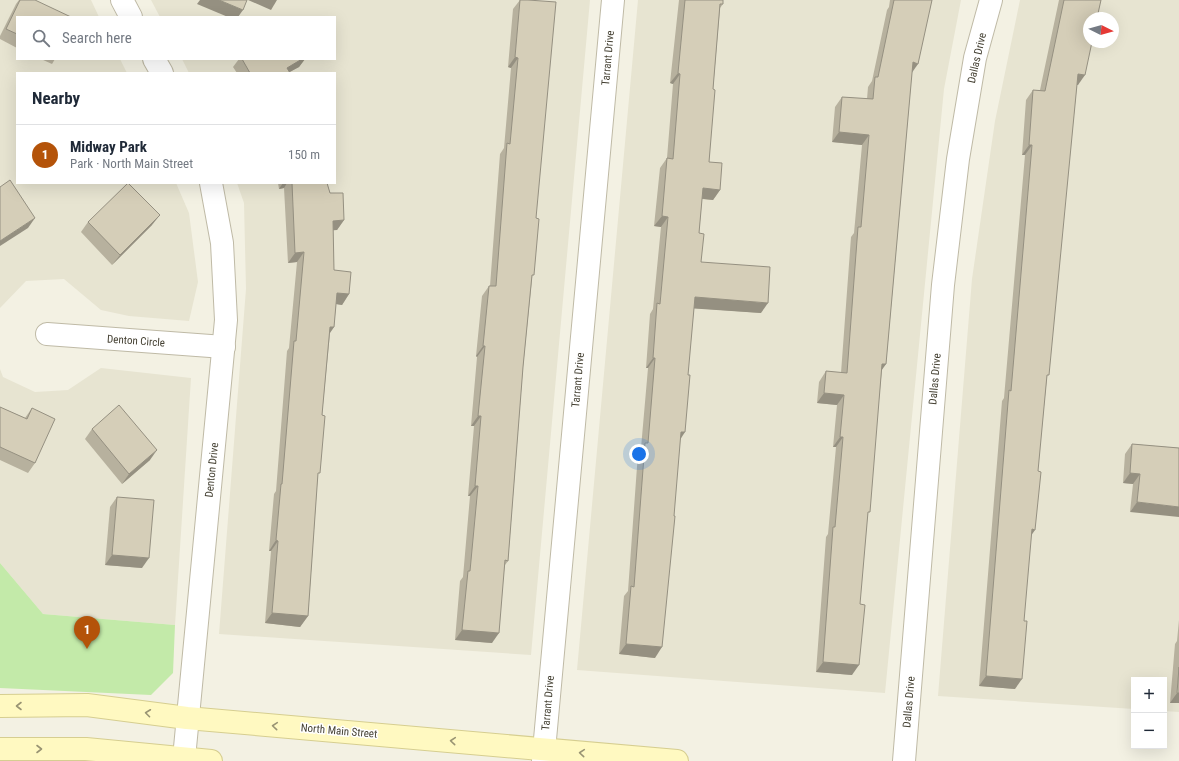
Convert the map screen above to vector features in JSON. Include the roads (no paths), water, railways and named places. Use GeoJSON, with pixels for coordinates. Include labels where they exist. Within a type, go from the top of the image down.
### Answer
{"type":"FeatureCollection","features":[{"type":"Feature","properties":{"kind":"main road","name":"North Main Street"},"geometry":{"type":"LineString","coordinates":[[0,706],[87,705],[187,718],[544,755],[677,761]]}},
{"type":"Feature","properties":{"kind":"main road"},"geometry":{"type":"LineString","coordinates":[[0,749],[86,749],[184,760],[211,761]]}},
{"type":"Feature","properties":{"kind":"street"},"geometry":{"type":"LineString","coordinates":[[122,0],[130,16]]}},
{"type":"Feature","properties":{"kind":"street","name":"Tarrant Drive"},"geometry":{"type":"LineString","coordinates":[[544,755],[614,0]]}},
{"type":"Feature","properties":{"kind":"street","name":"Dallas Drive"},"geometry":{"type":"LineString","coordinates":[[904,761],[942,293],[958,159],[975,58],[991,0]]}},
{"type":"Feature","properties":{"kind":"street"},"geometry":{"type":"LineString","coordinates":[[155,60],[161,72]]}},
{"type":"Feature","properties":{"kind":"street","name":"Denton Drive"},"geometry":{"type":"LineString","coordinates":[[184,760],[226,320],[226,283],[222,243],[211,184]]}},
{"type":"Feature","properties":{"kind":"street","name":"Denton Circle"},"geometry":{"type":"LineString","coordinates":[[47,334],[224,347]]}},
{"type":"Feature","properties":{"kind":"place","name":"Midway Park"},"geometry":{"type":"Point","coordinates":[87,649]}}]}
